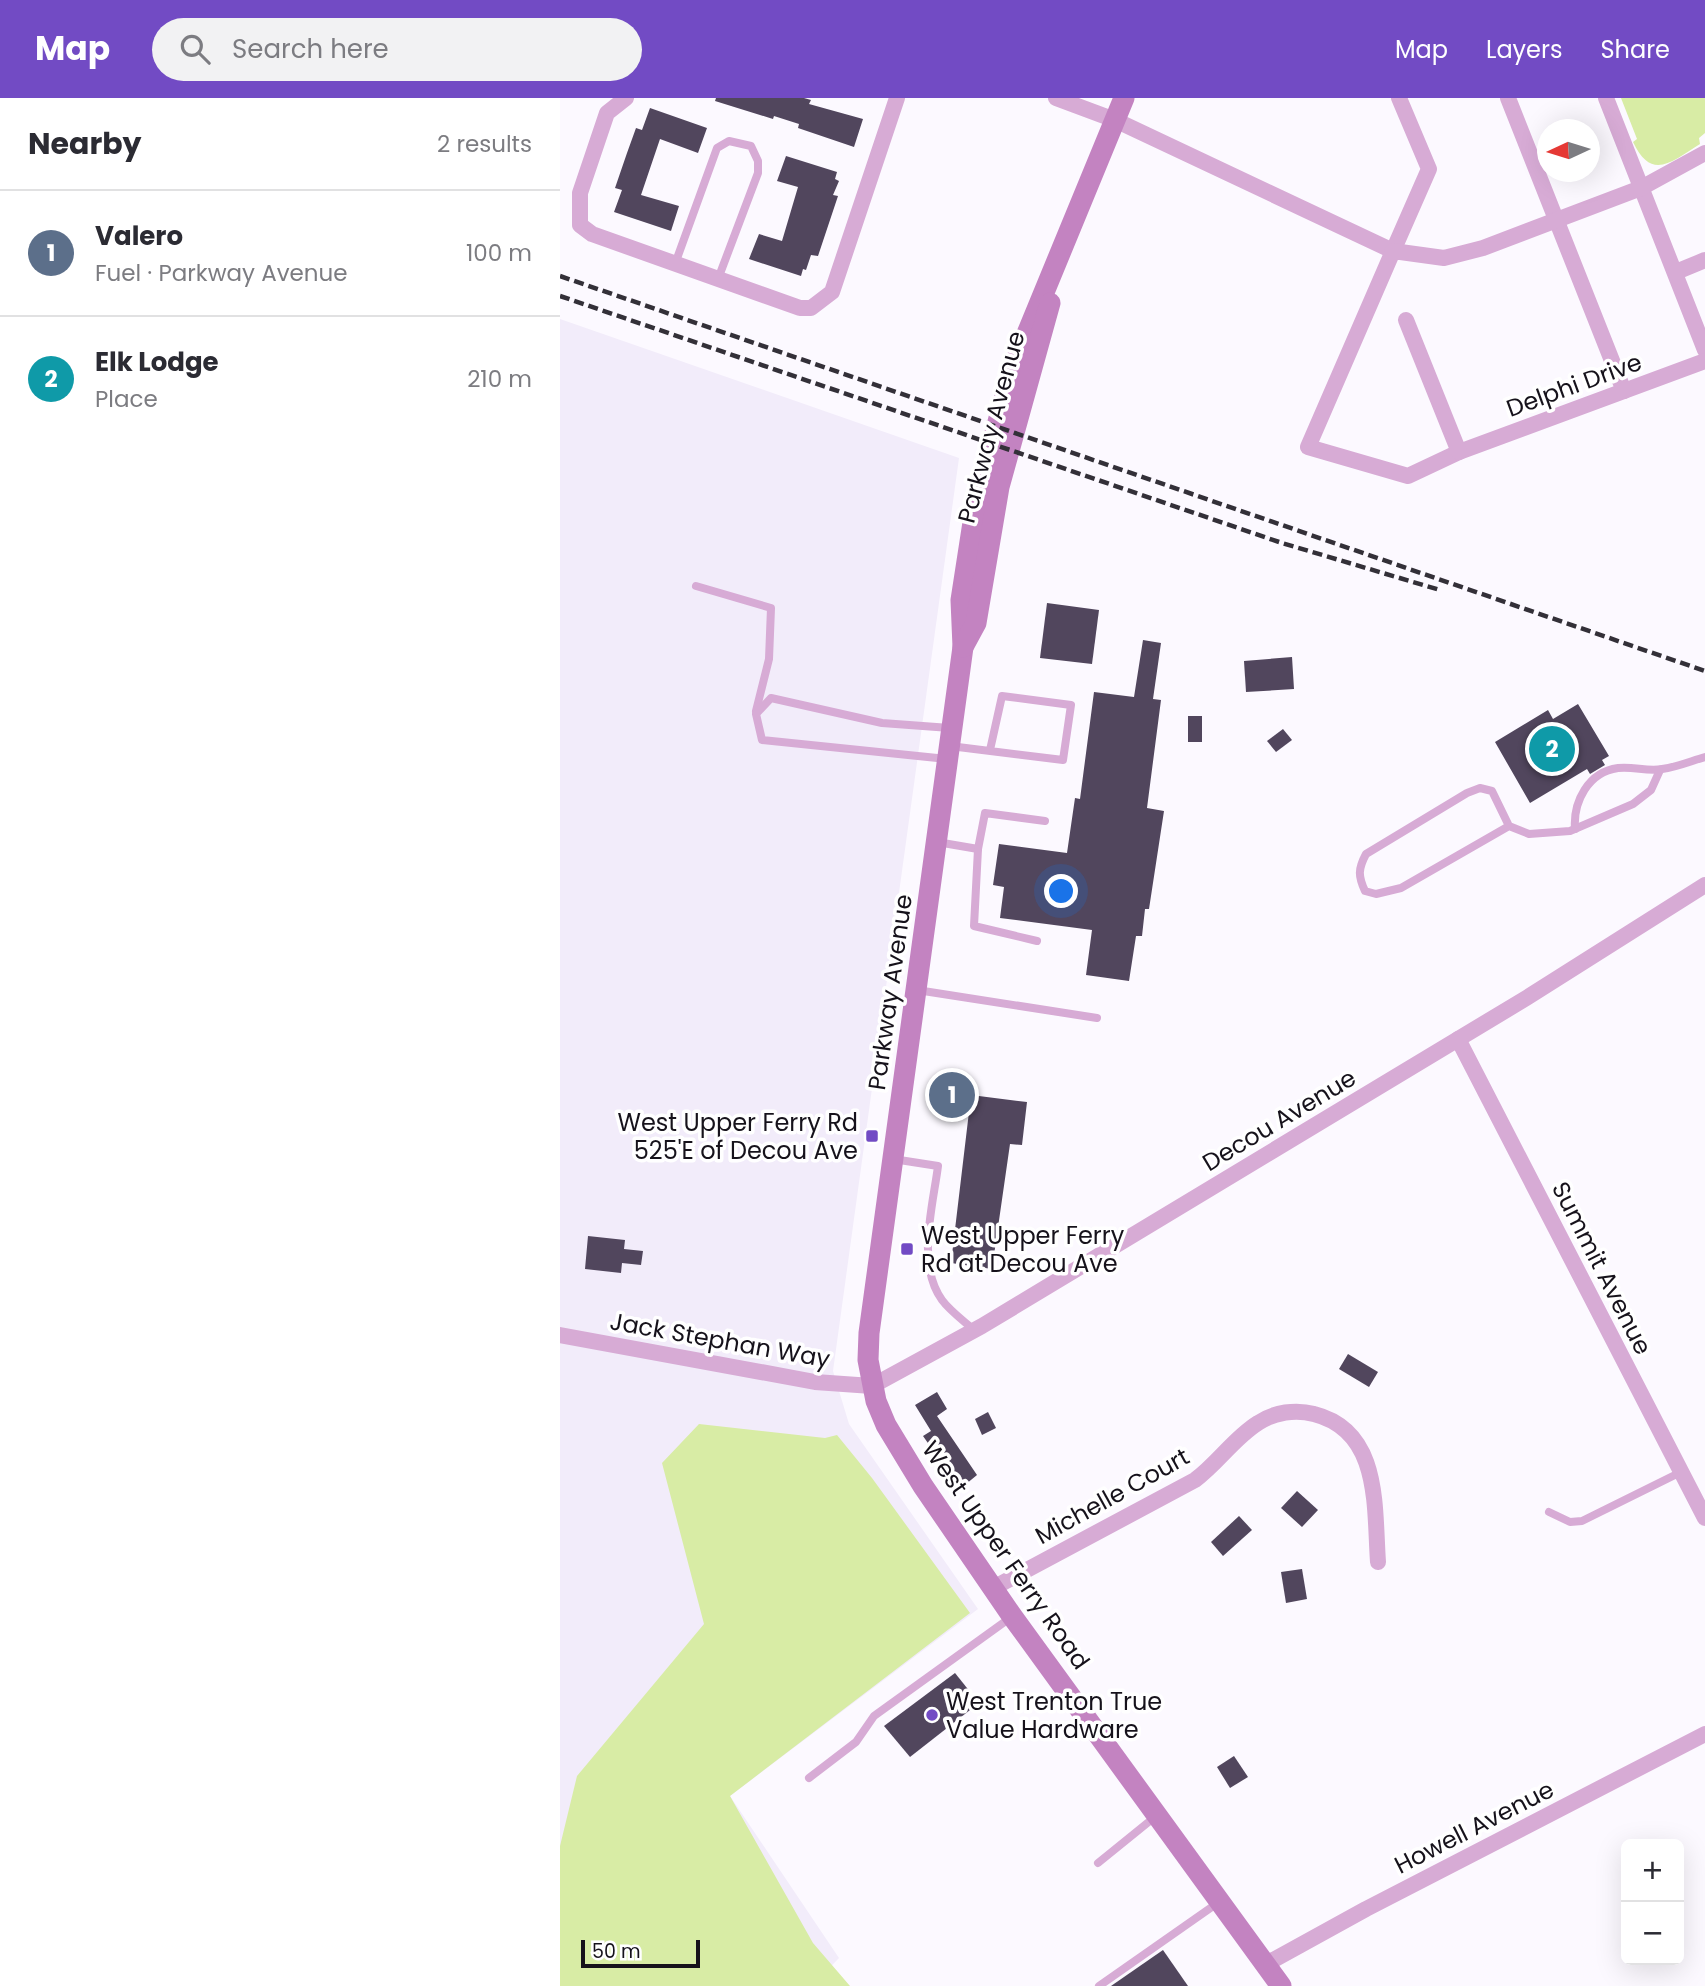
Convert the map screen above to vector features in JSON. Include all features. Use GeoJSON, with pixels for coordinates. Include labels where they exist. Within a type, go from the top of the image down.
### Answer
{"type":"FeatureCollection","features":[{"type":"Feature","properties":{"kind":"main road","name":"Parkway Avenue"},"geometry":{"type":"LineString","coordinates":[[872,1386],[869,1333],[951,745],[963,647],[961,600],[988,454],[1021,344],[1060,260],[1124,98]]}},
{"type":"Feature","properties":{"kind":"main road","name":"West Upper Ferry Road"},"geometry":{"type":"LineString","coordinates":[[872,1386],[886,1425],[1012,1616],[1281,1986]]}},
{"type":"Feature","properties":{"kind":"street"},"geometry":{"type":"LineString","coordinates":[[626,98],[607,113],[580,193],[580,225],[592,234],[800,308],[811,307],[832,292],[897,98]]}},
{"type":"Feature","properties":{"kind":"street"},"geometry":{"type":"LineString","coordinates":[[1056,98],[1115,120],[1393,251],[1444,258],[1483,248],[1641,188],[1705,153]]}},
{"type":"Feature","properties":{"kind":"street"},"geometry":{"type":"LineString","coordinates":[[1393,251],[1429,169],[1399,98]]}},
{"type":"Feature","properties":{"kind":"street"},"geometry":{"type":"LineString","coordinates":[[1508,98],[1624,391]]}},
{"type":"Feature","properties":{"kind":"street"},"geometry":{"type":"LineString","coordinates":[[1606,98],[1705,350]]}},
{"type":"Feature","properties":{"kind":"street","name":"Delphi Drive"},"geometry":{"type":"LineString","coordinates":[[1393,251],[1308,447],[1408,476],[1459,452],[1705,361]]}},
{"type":"Feature","properties":{"kind":"street"},"geometry":{"type":"LineString","coordinates":[[1676,272],[1705,260]]}},
{"type":"Feature","properties":{"kind":"street"},"geometry":{"type":"LineString","coordinates":[[1406,320],[1459,452]]}},
{"type":"Feature","properties":{"kind":"street","name":"Decou Avenue"},"geometry":{"type":"LineString","coordinates":[[872,1386],[974,1331],[1458,1039],[1705,885]]}},
{"type":"Feature","properties":{"kind":"street","name":"Summit Avenue"},"geometry":{"type":"LineString","coordinates":[[1458,1039],[1705,1518]]}},
{"type":"Feature","properties":{"kind":"street","name":"Jack Stephan Way"},"geometry":{"type":"LineString","coordinates":[[560,1335],[815,1382],[872,1386]]}},
{"type":"Feature","properties":{"kind":"street","name":"Michelle Court"},"geometry":{"type":"LineString","coordinates":[[993,1588],[1195,1480],[1215,1466],[1259,1422],[1292,1412],[1325,1416],[1347,1431],[1363,1451],[1372,1482],[1378,1562]]}},
{"type":"Feature","properties":{"kind":"street","name":"Howell Avenue"},"geometry":{"type":"LineString","coordinates":[[1266,1964],[1366,1909],[1705,1734]]}},
{"type":"Feature","properties":{"kind":"lane"},"geometry":{"type":"LineString","coordinates":[[675,264],[717,148],[729,141],[751,146],[758,161],[758,173],[718,279]]}},
{"type":"Feature","properties":{"kind":"lane"},"geometry":{"type":"LineString","coordinates":[[696,586],[771,608],[769,659],[756,714],[762,740],[951,745],[1063,760],[1071,705],[1002,696],[990,750]]}},
{"type":"Feature","properties":{"kind":"lane"},"geometry":{"type":"LineString","coordinates":[[756,714],[771,698],[882,723],[951,745]]}},
{"type":"Feature","properties":{"kind":"lane"},"geometry":{"type":"LineString","coordinates":[[1575,829],[1574,811],[1579,795],[1591,782],[1614,769],[1660,770],[1705,757]]}},
{"type":"Feature","properties":{"kind":"lane"},"geometry":{"type":"LineString","coordinates":[[1509,826],[1401,888],[1376,894],[1365,891],[1360,879],[1359,867],[1366,854],[1467,793],[1480,788],[1492,791],[1509,826],[1529,834],[1575,829],[1633,804],[1651,790],[1660,770]]}},
{"type":"Feature","properties":{"kind":"lane"},"geometry":{"type":"LineString","coordinates":[[1037,941],[974,926],[978,849],[985,813],[1045,821]]}},
{"type":"Feature","properties":{"kind":"lane"},"geometry":{"type":"LineString","coordinates":[[937,842],[978,849]]}},
{"type":"Feature","properties":{"kind":"lane"},"geometry":{"type":"LineString","coordinates":[[917,990],[1097,1018]]}},
{"type":"Feature","properties":{"kind":"lane"},"geometry":{"type":"LineString","coordinates":[[893,1158],[939,1166],[928,1252],[931,1270],[941,1299],[974,1331]]}},
{"type":"Feature","properties":{"kind":"lane"},"geometry":{"type":"LineString","coordinates":[[1549,1512],[1570,1522],[1582,1521],[1681,1472]]}},
{"type":"Feature","properties":{"kind":"lane"},"geometry":{"type":"LineString","coordinates":[[809,1778],[856,1742],[874,1716],[1012,1616]]}},
{"type":"Feature","properties":{"kind":"lane"},"geometry":{"type":"LineString","coordinates":[[1098,1863],[1158,1814]]}},
{"type":"Feature","properties":{"kind":"lane"},"geometry":{"type":"LineString","coordinates":[[1099,1986],[1219,1902]]}},
{"type":"Feature","properties":{"kind":"shaded area"},"geometry":{"type":"Polygon","coordinates":[[[560,319],[959,458],[833,1371],[849,1424],[978,1609],[730,1796],[839,1958],[812,1986],[560,1986],[560,319]]]}},
{"type":"Feature","properties":{"kind":"green space"},"geometry":{"type":"Polygon","coordinates":[[[1621,98],[1705,98],[1705,133],[1699,138],[1700,144],[1672,161],[1655,165],[1648,162],[1633,142],[1637,139],[1621,98]]]}},
{"type":"Feature","properties":{"kind":"green space"},"geometry":{"type":"Polygon","coordinates":[[[699,1424],[825,1438],[837,1435],[872,1478],[970,1613],[730,1796],[813,1943],[850,1986],[560,1986],[560,1846],[577,1776],[704,1624],[662,1463],[699,1424]]]}},
{"type":"Feature","properties":{"kind":"building"},"geometry":{"type":"Polygon","coordinates":[[[716,98],[804,98],[811,100],[809,104],[863,119],[854,147],[798,128],[799,124],[715,101],[716,98]]]}},
{"type":"Feature","properties":{"kind":"building"},"geometry":{"type":"Polygon","coordinates":[[[650,108],[707,128],[698,153],[660,139],[641,195],[679,206],[671,231],[614,212],[622,190],[615,188],[627,153],[636,128],[642,130],[650,108]]]}},
{"type":"Feature","properties":{"kind":"building"},"geometry":{"type":"Polygon","coordinates":[[[786,156],[837,172],[835,179],[839,181],[833,195],[838,196],[818,256],[811,255],[801,276],[749,259],[759,234],[782,241],[798,187],[777,181],[786,156]]]}},
{"type":"Feature","properties":{"kind":"building"},"geometry":{"type":"Polygon","coordinates":[[[1047,603],[1099,610],[1092,664],[1040,658],[1047,603]]]}},
{"type":"Feature","properties":{"kind":"building"},"geometry":{"type":"Polygon","coordinates":[[[1143,640],[1161,643],[1153,699],[1161,700],[1147,808],[1164,811],[1149,909],[1145,909],[1142,936],[1136,936],[1129,981],[1086,975],[1092,930],[1000,918],[1004,887],[993,885],[999,844],[1067,853],[1075,798],[1080,799],[1094,692],[1134,697],[1143,640]]]}},
{"type":"Feature","properties":{"kind":"building"},"geometry":{"type":"Polygon","coordinates":[[[1292,657],[1294,689],[1246,692],[1244,661],[1292,657]]]}},
{"type":"Feature","properties":{"kind":"building"},"geometry":{"type":"Polygon","coordinates":[[[1578,704],[1609,756],[1602,760],[1605,765],[1590,774],[1587,769],[1530,803],[1495,742],[1548,710],[1553,719],[1578,704]]]}},
{"type":"Feature","properties":{"kind":"building"},"geometry":{"type":"Polygon","coordinates":[[[1188,716],[1202,716],[1202,742],[1188,742],[1188,716]]]}},
{"type":"Feature","properties":{"kind":"building"},"geometry":{"type":"Polygon","coordinates":[[[1283,729],[1292,740],[1276,752],[1267,741],[1283,729]]]}},
{"type":"Feature","properties":{"kind":"building"},"geometry":{"type":"Polygon","coordinates":[[[971,1095],[1027,1102],[1022,1145],[1010,1144],[992,1269],[951,1263],[971,1095]]]}},
{"type":"Feature","properties":{"kind":"building"},"geometry":{"type":"Polygon","coordinates":[[[588,1236],[625,1240],[624,1249],[643,1251],[641,1265],[622,1263],[621,1273],[585,1269],[588,1236]]]}},
{"type":"Feature","properties":{"kind":"building"},"geometry":{"type":"Polygon","coordinates":[[[1348,1354],[1378,1372],[1369,1387],[1339,1369],[1348,1354]]]}},
{"type":"Feature","properties":{"kind":"building"},"geometry":{"type":"Polygon","coordinates":[[[937,1392],[947,1409],[937,1416],[977,1475],[960,1489],[923,1436],[931,1431],[915,1405],[937,1392]]]}},
{"type":"Feature","properties":{"kind":"building"},"geometry":{"type":"Polygon","coordinates":[[[988,1412],[996,1428],[982,1435],[975,1419],[988,1412]]]}},
{"type":"Feature","properties":{"kind":"building"},"geometry":{"type":"Polygon","coordinates":[[[1297,1491],[1318,1510],[1302,1527],[1281,1508],[1297,1491]]]}},
{"type":"Feature","properties":{"kind":"building"},"geometry":{"type":"Polygon","coordinates":[[[1239,1516],[1252,1530],[1223,1556],[1211,1542],[1239,1516]]]}},
{"type":"Feature","properties":{"kind":"building"},"geometry":{"type":"Polygon","coordinates":[[[1302,1569],[1307,1599],[1286,1603],[1281,1572],[1302,1569]]]}},
{"type":"Feature","properties":{"kind":"building","name":"West Trenton True Value Hardware"},"geometry":{"type":"Polygon","coordinates":[[[955,1673],[979,1703],[910,1757],[884,1726],[955,1673]]]}},
{"type":"Feature","properties":{"kind":"building"},"geometry":{"type":"Polygon","coordinates":[[[1234,1756],[1248,1777],[1230,1788],[1217,1767],[1234,1756]]]}},
{"type":"Feature","properties":{"kind":"building"},"geometry":{"type":"Polygon","coordinates":[[[1163,1950],[1188,1986],[1111,1986],[1163,1950]]]}},
{"type":"Feature","properties":{"kind":"railway"},"geometry":{"type":"LineString","coordinates":[[560,276],[1705,671]]}},
{"type":"Feature","properties":{"kind":"railway"},"geometry":{"type":"LineString","coordinates":[[560,296],[1282,543],[1440,590]]}},
{"type":"Feature","properties":{"kind":"place","name":"Elk Lodge"},"geometry":{"type":"Point","coordinates":[1552,749]}},
{"type":"Feature","properties":{"kind":"place","name":"Valero"},"geometry":{"type":"Point","coordinates":[952,1095]}},
{"type":"Feature","properties":{"kind":"place","name":"West Upper Ferry Rd 525'E of Decou Ave"},"geometry":{"type":"Point","coordinates":[872,1136]}},
{"type":"Feature","properties":{"kind":"place","name":"West Upper Ferry Rd at Decou Ave"},"geometry":{"type":"Point","coordinates":[907,1249]}},
{"type":"Feature","properties":{"kind":"place","name":"West Trenton True Value Hardware"},"geometry":{"type":"Point","coordinates":[932,1715]}}]}
